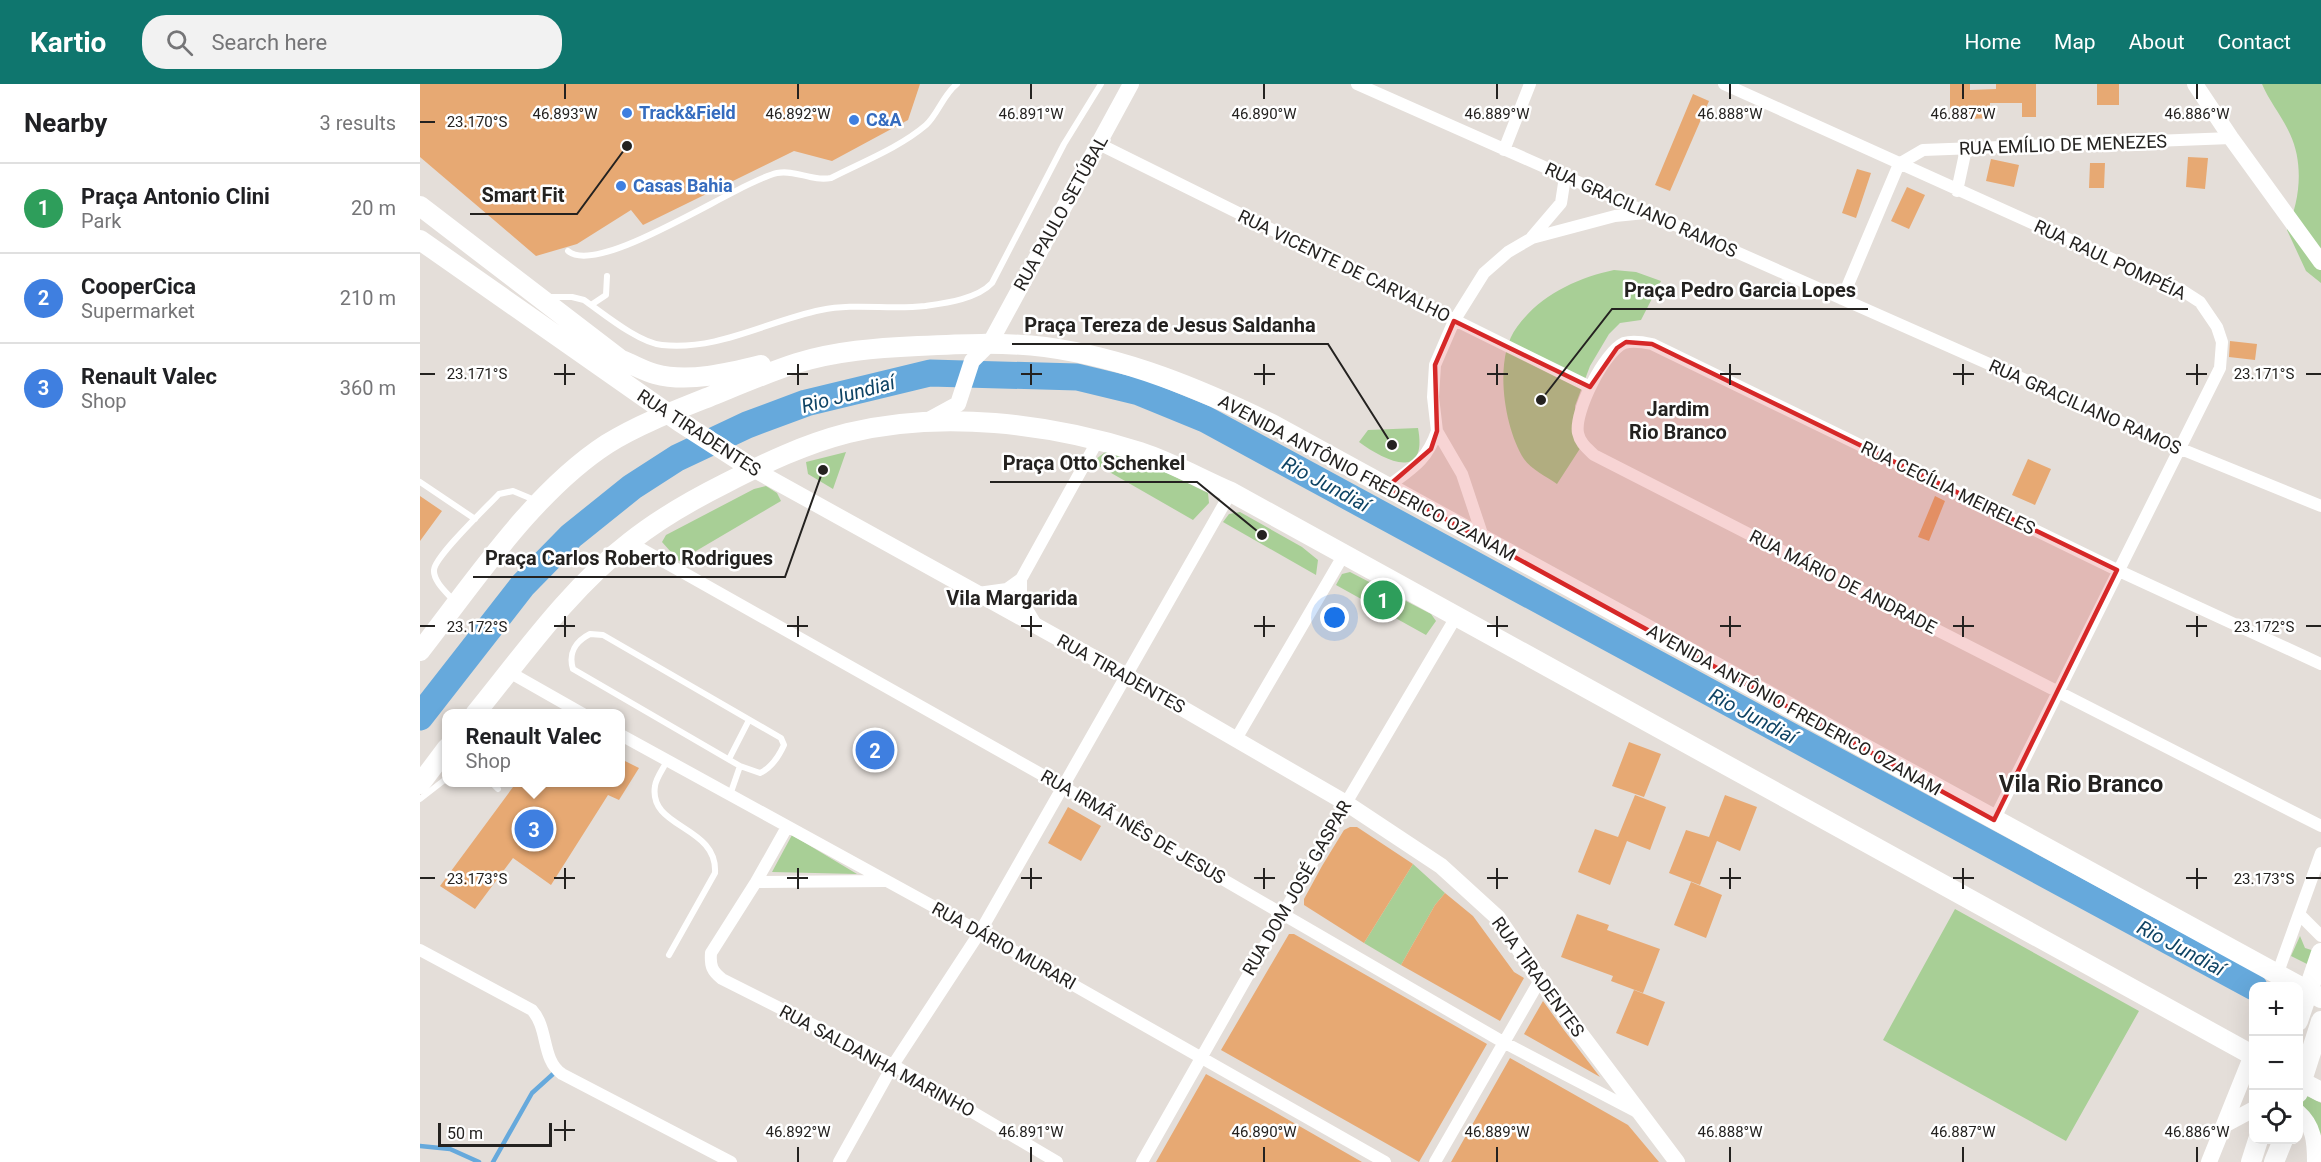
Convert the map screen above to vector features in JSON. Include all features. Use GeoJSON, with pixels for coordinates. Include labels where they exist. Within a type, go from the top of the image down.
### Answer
{"type":"FeatureCollection","features":[{"type":"Feature","properties":{"kind":"main road","name":"RUA TIRADENTES"},"geometry":{"type":"LineString","coordinates":[[420,206],[621,360],[655,374],[677,377],[716,374],[766,364],[796,363]]}},
{"type":"Feature","properties":{"kind":"main road","name":"RUA TIRADENTES"},"geometry":{"type":"LineString","coordinates":[[420,240],[674,418],[753,470]]}},
{"type":"Feature","properties":{"kind":"main road","name":"AVENIDA ANTÔNIO FREDERICO OZANAM"},"geometry":{"type":"LineString","coordinates":[[420,651],[511,534],[541,502],[607,444],[674,418],[796,363],[856,350],[990,343],[1045,347],[1099,357],[1154,372],[1216,397],[1272,424],[2321,998]]}},
{"type":"Feature","properties":{"kind":"main road"},"geometry":{"type":"LineString","coordinates":[[951,344],[972,361]]}},
{"type":"Feature","properties":{"kind":"main road"},"geometry":{"type":"LineString","coordinates":[[479,709],[583,584],[629,542],[680,507],[753,470],[810,445],[850,433],[924,423],[996,424],[1098,440],[1142,453],[1231,492],[1343,556],[2249,1053]]}},
{"type":"Feature","properties":{"kind":"main road"},"geometry":{"type":"LineString","coordinates":[[420,784],[442,755]]}},
{"type":"Feature","properties":{"kind":"main road"},"geometry":{"type":"LineString","coordinates":[[2303,1006],[2321,953]]}},
{"type":"Feature","properties":{"kind":"main road"},"geometry":{"type":"LineString","coordinates":[[2299,1090],[2321,1021]]}},
{"type":"Feature","properties":{"kind":"main road"},"geometry":{"type":"LineString","coordinates":[[2303,1083],[2321,1092]]}},
{"type":"Feature","properties":{"kind":"main road"},"geometry":{"type":"LineString","coordinates":[[2251,1162],[2258,1144]]}},
{"type":"Feature","properties":{"kind":"main road"},"geometry":{"type":"LineString","coordinates":[[2274,1162],[2281,1144]]}},
{"type":"Feature","properties":{"kind":"street","name":"RUA PAULO SETÚBAL"},"geometry":{"type":"LineString","coordinates":[[924,423],[958,404],[972,361],[990,343],[1131,84]]}},
{"type":"Feature","properties":{"kind":"street","name":"RUA GRACILIANO RAMOS"},"geometry":{"type":"LineString","coordinates":[[1357,84],[2181,449],[2321,506]]}},
{"type":"Feature","properties":{"kind":"street"},"geometry":{"type":"LineString","coordinates":[[1504,150],[1530,84]]}},
{"type":"Feature","properties":{"kind":"street","name":"RUA RAUL POMPÉIA"},"geometry":{"type":"LineString","coordinates":[[1724,84],[2182,291],[2200,302],[2217,327],[2222,356],[2207,398],[2117,570],[1994,820]]}},
{"type":"Feature","properties":{"kind":"street"},"geometry":{"type":"LineString","coordinates":[[2195,84],[2230,138],[2321,262]]}},
{"type":"Feature","properties":{"kind":"street","name":"RUA EMÍLIO DE MENEZES"},"geometry":{"type":"LineString","coordinates":[[1899,164],[1923,150],[2230,138]]}},
{"type":"Feature","properties":{"kind":"street","name":"RUA VICENTE DE CARVALHO"},"geometry":{"type":"LineString","coordinates":[[1099,144],[1590,387]]}},
{"type":"Feature","properties":{"kind":"street"},"geometry":{"type":"LineString","coordinates":[[1957,191],[1966,148]]}},
{"type":"Feature","properties":{"kind":"street"},"geometry":{"type":"LineString","coordinates":[[1842,299],[1899,164]]}},
{"type":"Feature","properties":{"kind":"street"},"geometry":{"type":"LineString","coordinates":[[1532,238],[1561,203],[1565,177]]}},
{"type":"Feature","properties":{"kind":"street"},"geometry":{"type":"LineString","coordinates":[[1484,540],[1462,474],[1437,431],[1433,397],[1435,365],[1454,321],[1484,273],[1508,252],[1532,238],[1615,216],[1646,213]]}},
{"type":"Feature","properties":{"kind":"street","name":"RUA CECÍLIA MEIRELES"},"geometry":{"type":"LineString","coordinates":[[1590,387],[1617,348],[1626,342],[1652,344],[2117,570],[2321,664]]}},
{"type":"Feature","properties":{"kind":"street","name":"RUA MÁRIO DE ANDRADE"},"geometry":{"type":"LineString","coordinates":[[1590,387],[1579,416],[1578,431],[1582,444],[1594,455],[2321,826]]}},
{"type":"Feature","properties":{"kind":"street"},"geometry":{"type":"LineString","coordinates":[[1386,487],[1424,459],[1431,449],[1437,431]]}},
{"type":"Feature","properties":{"kind":"street"},"geometry":{"type":"LineString","coordinates":[[975,594],[1007,589],[1021,579],[1098,440]]}},
{"type":"Feature","properties":{"kind":"street","name":"RUA TIRADENTES"},"geometry":{"type":"LineString","coordinates":[[753,470],[1125,675],[1346,803],[1449,873],[1498,918],[1540,980],[1637,1112],[1677,1162]]}},
{"type":"Feature","properties":{"kind":"street"},"geometry":{"type":"LineString","coordinates":[[839,1162],[893,1065],[980,932],[1231,492]]}},
{"type":"Feature","properties":{"kind":"street","name":"RUA IRMÃ INÊS DE JESUS"},"geometry":{"type":"LineString","coordinates":[[629,542],[1062,786],[1503,1042],[1637,1112]]}},
{"type":"Feature","properties":{"kind":"street"},"geometry":{"type":"LineString","coordinates":[[1236,740],[1343,556]]}},
{"type":"Feature","properties":{"kind":"street"},"geometry":{"type":"LineString","coordinates":[[1021,579],[1021,599],[1024,608],[1038,628]]}},
{"type":"Feature","properties":{"kind":"street","name":"RUA DOM JOSÉ GASPAR"},"geometry":{"type":"LineString","coordinates":[[1142,1162],[1282,913],[1455,617]]}},
{"type":"Feature","properties":{"kind":"street"},"geometry":{"type":"LineString","coordinates":[[509,672],[574,709]]}},
{"type":"Feature","properties":{"kind":"street","name":"RUA DÁRIO MURARI"},"geometry":{"type":"LineString","coordinates":[[625,737],[980,932],[1385,1162]]}},
{"type":"Feature","properties":{"kind":"street"},"geometry":{"type":"LineString","coordinates":[[787,827],[756,882],[886,881]]}},
{"type":"Feature","properties":{"kind":"street"},"geometry":{"type":"LineString","coordinates":[[2277,975],[2321,853]]}},
{"type":"Feature","properties":{"kind":"street","name":"RUA SALDANHA MARINHO"},"geometry":{"type":"LineString","coordinates":[[756,882],[711,953],[710,964],[714,973],[893,1065],[1057,1162]]}},
{"type":"Feature","properties":{"kind":"street"},"geometry":{"type":"LineString","coordinates":[[2300,915],[2321,936]]}},
{"type":"Feature","properties":{"kind":"street"},"geometry":{"type":"LineString","coordinates":[[420,950],[532,1011],[539,1018],[550,1060],[562,1074],[731,1162]]}},
{"type":"Feature","properties":{"kind":"street"},"geometry":{"type":"LineString","coordinates":[[1435,1162],[1540,980]]}},
{"type":"Feature","properties":{"kind":"street"},"geometry":{"type":"LineString","coordinates":[[2209,1162],[2249,1065]]}},
{"type":"Feature","properties":{"kind":"street"},"geometry":{"type":"LineString","coordinates":[[2226,1124],[2249,1111]]}},
{"type":"Feature","properties":{"kind":"street"},"geometry":{"type":"LineString","coordinates":[[2303,1117],[2309,1124],[2314,1137],[2315,1162]]}},
{"type":"Feature","properties":{"kind":"lane"},"geometry":{"type":"LineString","coordinates":[[568,251],[580,255],[624,247],[690,217],[752,183],[778,173],[787,172],[812,179],[831,178],[898,143],[927,124],[957,84]]}},
{"type":"Feature","properties":{"kind":"lane"},"geometry":{"type":"LineString","coordinates":[[539,298],[572,297],[591,305],[651,343],[675,346],[729,339],[821,310],[860,306],[886,309],[940,304],[987,288],[1064,144],[1101,84]]}},
{"type":"Feature","properties":{"kind":"lane"},"geometry":{"type":"LineString","coordinates":[[591,305],[606,294],[607,276]]}},
{"type":"Feature","properties":{"kind":"lane"},"geometry":{"type":"LineString","coordinates":[[420,482],[475,519]]}},
{"type":"Feature","properties":{"kind":"lane"},"geometry":{"type":"LineString","coordinates":[[456,604],[436,579],[434,569],[441,556],[499,494],[513,491],[541,502]]}},
{"type":"Feature","properties":{"kind":"lane"},"geometry":{"type":"LineString","coordinates":[[590,634],[603,635],[781,738],[784,745],[766,770],[760,773],[740,766],[729,759],[573,669],[570,661],[572,651],[590,634]]}},
{"type":"Feature","properties":{"kind":"lane"},"geometry":{"type":"LineString","coordinates":[[729,759],[748,720]]}},
{"type":"Feature","properties":{"kind":"lane"},"geometry":{"type":"LineString","coordinates":[[668,760],[655,788],[657,804],[664,814],[709,846],[716,862],[715,873],[669,955]]}},
{"type":"Feature","properties":{"kind":"lane"},"geometry":{"type":"LineString","coordinates":[[730,795],[740,766]]}},
{"type":"Feature","properties":{"kind":"lane"},"geometry":{"type":"LineString","coordinates":[[420,799],[442,782]]}},
{"type":"Feature","properties":{"kind":"highlighted area"},"geometry":{"type":"Polygon","coordinates":[[[1454,321],[1590,387],[1617,348],[1626,342],[1652,344],[2117,570],[1994,820],[1387,487],[1431,449],[1437,431],[1435,365],[1454,321]]]}},
{"type":"Feature","properties":{"kind":"green space"},"geometry":{"type":"Polygon","coordinates":[[[2262,84],[2321,84],[2321,283],[2306,271],[2287,230],[2295,207],[2299,182],[2297,157],[2290,134],[2262,84]]]}},
{"type":"Feature","properties":{"kind":"green space"},"geometry":{"type":"Polygon","coordinates":[[[1614,270],[1636,272],[1661,281],[1641,320],[1620,323],[1609,334],[1590,366],[1575,406],[1581,447],[1557,484],[1527,463],[1517,446],[1511,430],[1504,393],[1505,356],[1517,327],[1548,297],[1573,283],[1614,270]]]}},
{"type":"Feature","properties":{"kind":"green space"},"geometry":{"type":"Polygon","coordinates":[[[1418,428],[1417,456],[1411,461],[1392,460],[1359,442],[1368,430],[1418,428]]]}},
{"type":"Feature","properties":{"kind":"green space"},"geometry":{"type":"Polygon","coordinates":[[[1108,450],[1151,465],[1208,493],[1209,503],[1193,520],[1092,462],[1108,450]]]}},
{"type":"Feature","properties":{"kind":"green space"},"geometry":{"type":"Polygon","coordinates":[[[846,452],[833,489],[808,474],[806,462],[846,452]]]}},
{"type":"Feature","properties":{"kind":"green space"},"geometry":{"type":"Polygon","coordinates":[[[766,486],[777,493],[781,501],[679,561],[662,542],[666,535],[754,489],[766,486]]]}},
{"type":"Feature","properties":{"kind":"green space"},"geometry":{"type":"Polygon","coordinates":[[[1240,512],[1302,547],[1318,560],[1316,575],[1223,522],[1229,514],[1240,512]]]}},
{"type":"Feature","properties":{"kind":"green space"},"geometry":{"type":"Polygon","coordinates":[[[1350,572],[1431,614],[1436,621],[1426,635],[1336,585],[1342,574],[1350,572]]]}},
{"type":"Feature","properties":{"kind":"green space"},"geometry":{"type":"Polygon","coordinates":[[[792,835],[857,874],[772,872],[792,835]]]}},
{"type":"Feature","properties":{"kind":"green space"},"geometry":{"type":"Polygon","coordinates":[[[1413,864],[1445,893],[1435,905],[1401,965],[1364,943],[1413,864]]]}},
{"type":"Feature","properties":{"kind":"green space"},"geometry":{"type":"Polygon","coordinates":[[[1955,909],[2139,1011],[2066,1141],[1883,1040],[1955,909]]]}},
{"type":"Feature","properties":{"kind":"green space"},"geometry":{"type":"Polygon","coordinates":[[[2300,936],[2305,948],[2321,953],[2321,971],[2291,956],[2300,936]]]}},
{"type":"Feature","properties":{"kind":"green space"},"geometry":{"type":"Polygon","coordinates":[[[2303,1094],[2321,1103],[2321,1136],[2303,1115],[2303,1094]]]}},
{"type":"Feature","properties":{"kind":"building"},"geometry":{"type":"Polygon","coordinates":[[[420,84],[920,84],[908,120],[832,161],[794,151],[643,225],[631,210],[577,244],[536,256],[420,157],[420,84]]]}},
{"type":"Feature","properties":{"kind":"building"},"geometry":{"type":"Polygon","coordinates":[[[1950,84],[1970,84],[1970,90],[1996,89],[1996,84],[2036,84],[2036,117],[2022,117],[2022,103],[1990,103],[1990,118],[1950,120],[1950,84]]]}},
{"type":"Feature","properties":{"kind":"building"},"geometry":{"type":"Polygon","coordinates":[[[2097,84],[2119,84],[2119,105],[2097,105],[2097,84]]]}},
{"type":"Feature","properties":{"kind":"building"},"geometry":{"type":"Polygon","coordinates":[[[1693,94],[1709,101],[1670,191],[1655,185],[1693,94]]]}},
{"type":"Feature","properties":{"kind":"building"},"geometry":{"type":"Polygon","coordinates":[[[2188,157],[2208,158],[2205,189],[2186,187],[2188,157]]]}},
{"type":"Feature","properties":{"kind":"building"},"geometry":{"type":"Polygon","coordinates":[[[1991,159],[2019,165],[2014,187],[1986,181],[1991,159]]]}},
{"type":"Feature","properties":{"kind":"building"},"geometry":{"type":"Polygon","coordinates":[[[2090,163],[2105,163],[2104,188],[2089,188],[2090,163]]]}},
{"type":"Feature","properties":{"kind":"building"},"geometry":{"type":"Polygon","coordinates":[[[1857,169],[1871,173],[1856,218],[1842,213],[1857,169]]]}},
{"type":"Feature","properties":{"kind":"building"},"geometry":{"type":"Polygon","coordinates":[[[1907,187],[1925,195],[1909,229],[1891,221],[1907,187]]]}},
{"type":"Feature","properties":{"kind":"building"},"geometry":{"type":"Polygon","coordinates":[[[2230,341],[2257,344],[2255,360],[2229,357],[2230,341]]]}},
{"type":"Feature","properties":{"kind":"building"},"geometry":{"type":"Polygon","coordinates":[[[2028,459],[2051,469],[2035,505],[2012,495],[2028,459]]]}},
{"type":"Feature","properties":{"kind":"building"},"geometry":{"type":"Polygon","coordinates":[[[420,496],[442,511],[420,541],[420,496]]]}},
{"type":"Feature","properties":{"kind":"building"},"geometry":{"type":"Polygon","coordinates":[[[1935,496],[1945,501],[1929,541],[1918,537],[1935,496]]]}},
{"type":"Feature","properties":{"kind":"building"},"geometry":{"type":"Polygon","coordinates":[[[1629,742],[1661,754],[1644,797],[1612,786],[1629,742]]]}},
{"type":"Feature","properties":{"kind":"building"},"geometry":{"type":"Polygon","coordinates":[[[625,761],[639,768],[619,800],[608,795],[551,885],[513,858],[475,909],[440,886],[513,787],[625,787],[625,761]]]}},
{"type":"Feature","properties":{"kind":"building"},"geometry":{"type":"Polygon","coordinates":[[[1635,795],[1666,807],[1650,850],[1627,841],[1610,885],[1578,872],[1595,829],[1618,837],[1635,795]]]}},
{"type":"Feature","properties":{"kind":"building"},"geometry":{"type":"Polygon","coordinates":[[[1725,795],[1757,807],[1740,851],[1717,841],[1700,885],[1669,873],[1686,830],[1709,837],[1725,795]]]}},
{"type":"Feature","properties":{"kind":"building"},"geometry":{"type":"Polygon","coordinates":[[[1068,807],[1101,826],[1081,861],[1048,843],[1068,807]]]}},
{"type":"Feature","properties":{"kind":"building"},"geometry":{"type":"Polygon","coordinates":[[[1357,827],[1413,864],[1364,943],[1304,905],[1304,899],[1322,866],[1344,830],[1357,827]]]}},
{"type":"Feature","properties":{"kind":"building"},"geometry":{"type":"Polygon","coordinates":[[[1691,882],[1722,895],[1706,938],[1674,925],[1691,882]]]}},
{"type":"Feature","properties":{"kind":"building"},"geometry":{"type":"Polygon","coordinates":[[[1445,893],[1473,916],[1514,972],[1524,978],[1500,1021],[1401,965],[1435,905],[1445,893]]]}},
{"type":"Feature","properties":{"kind":"building"},"geometry":{"type":"Polygon","coordinates":[[[1577,914],[1609,925],[1607,930],[1660,949],[1643,993],[1611,981],[1613,976],[1561,957],[1577,914]]]}},
{"type":"Feature","properties":{"kind":"building"},"geometry":{"type":"Polygon","coordinates":[[[1289,934],[1294,934],[1487,1044],[1419,1162],[1221,1050],[1289,934]]]}},
{"type":"Feature","properties":{"kind":"building"},"geometry":{"type":"Polygon","coordinates":[[[1634,990],[1665,1002],[1648,1046],[1616,1033],[1634,990]]]}},
{"type":"Feature","properties":{"kind":"building"},"geometry":{"type":"Polygon","coordinates":[[[1543,1001],[1564,1030],[1600,1077],[1524,1034],[1543,1001]]]}},
{"type":"Feature","properties":{"kind":"building"},"geometry":{"type":"Polygon","coordinates":[[[1510,1058],[1628,1125],[1659,1162],[1451,1162],[1510,1058]]]}},
{"type":"Feature","properties":{"kind":"building"},"geometry":{"type":"Polygon","coordinates":[[[1206,1074],[1266,1107],[1362,1162],[1156,1162],[1206,1074]]]}},
{"type":"Feature","properties":{"kind":"waterway","name":"Rio Jundiaí"},"geometry":{"type":"LineString","coordinates":[[420,717],[523,585],[571,536],[632,487],[677,458],[747,425],[806,403],[930,373],[1077,377],[1139,392],[1205,419],[2249,984]]}},
{"type":"Feature","properties":{"kind":"waterway"},"geometry":{"type":"LineString","coordinates":[[493,1162],[532,1093],[553,1074]]}},
{"type":"Feature","properties":{"kind":"waterway"},"geometry":{"type":"LineString","coordinates":[[420,1146],[450,1149],[479,1162]]}},
{"type":"Feature","properties":{"kind":"place","name":"Track&Field"},"geometry":{"type":"Point","coordinates":[627,113]}},
{"type":"Feature","properties":{"kind":"place","name":"C&A"},"geometry":{"type":"Point","coordinates":[854,120]}},
{"type":"Feature","properties":{"kind":"place","name":"Smart Fit"},"geometry":{"type":"Point","coordinates":[627,146]}},
{"type":"Feature","properties":{"kind":"place","name":"Casas Bahia"},"geometry":{"type":"Point","coordinates":[621,186]}},
{"type":"Feature","properties":{"kind":"place","name":"Praça Pedro Garcia Lopes"},"geometry":{"type":"Point","coordinates":[1541,400]}},
{"type":"Feature","properties":{"kind":"place","name":"Praça Tereza de Jesus Saldanha"},"geometry":{"type":"Point","coordinates":[1392,445]}},
{"type":"Feature","properties":{"kind":"place","name":"Praça Carlos Roberto Rodrigues"},"geometry":{"type":"Point","coordinates":[823,470]}},
{"type":"Feature","properties":{"kind":"place","name":"Praça Otto Schenkel"},"geometry":{"type":"Point","coordinates":[1262,535]}},
{"type":"Feature","properties":{"kind":"place","name":"Praça Antonio Clini"},"geometry":{"type":"Point","coordinates":[1383,600]}},
{"type":"Feature","properties":{"kind":"place","name":"CooperCica"},"geometry":{"type":"Point","coordinates":[875,750]}},
{"type":"Feature","properties":{"kind":"place","name":"Renault Valec"},"geometry":{"type":"Point","coordinates":[534,829]}},
{"type":"Feature","properties":{"kind":"district","name":"Jardim Rio Branco"},"geometry":{"type":"Point","coordinates":[1678,420]}},
{"type":"Feature","properties":{"kind":"district","name":"Vila Margarida"},"geometry":{"type":"Point","coordinates":[1012,598]}},
{"type":"Feature","properties":{"kind":"district","name":"Vila Rio Branco"},"geometry":{"type":"Point","coordinates":[2081,784]}}]}
